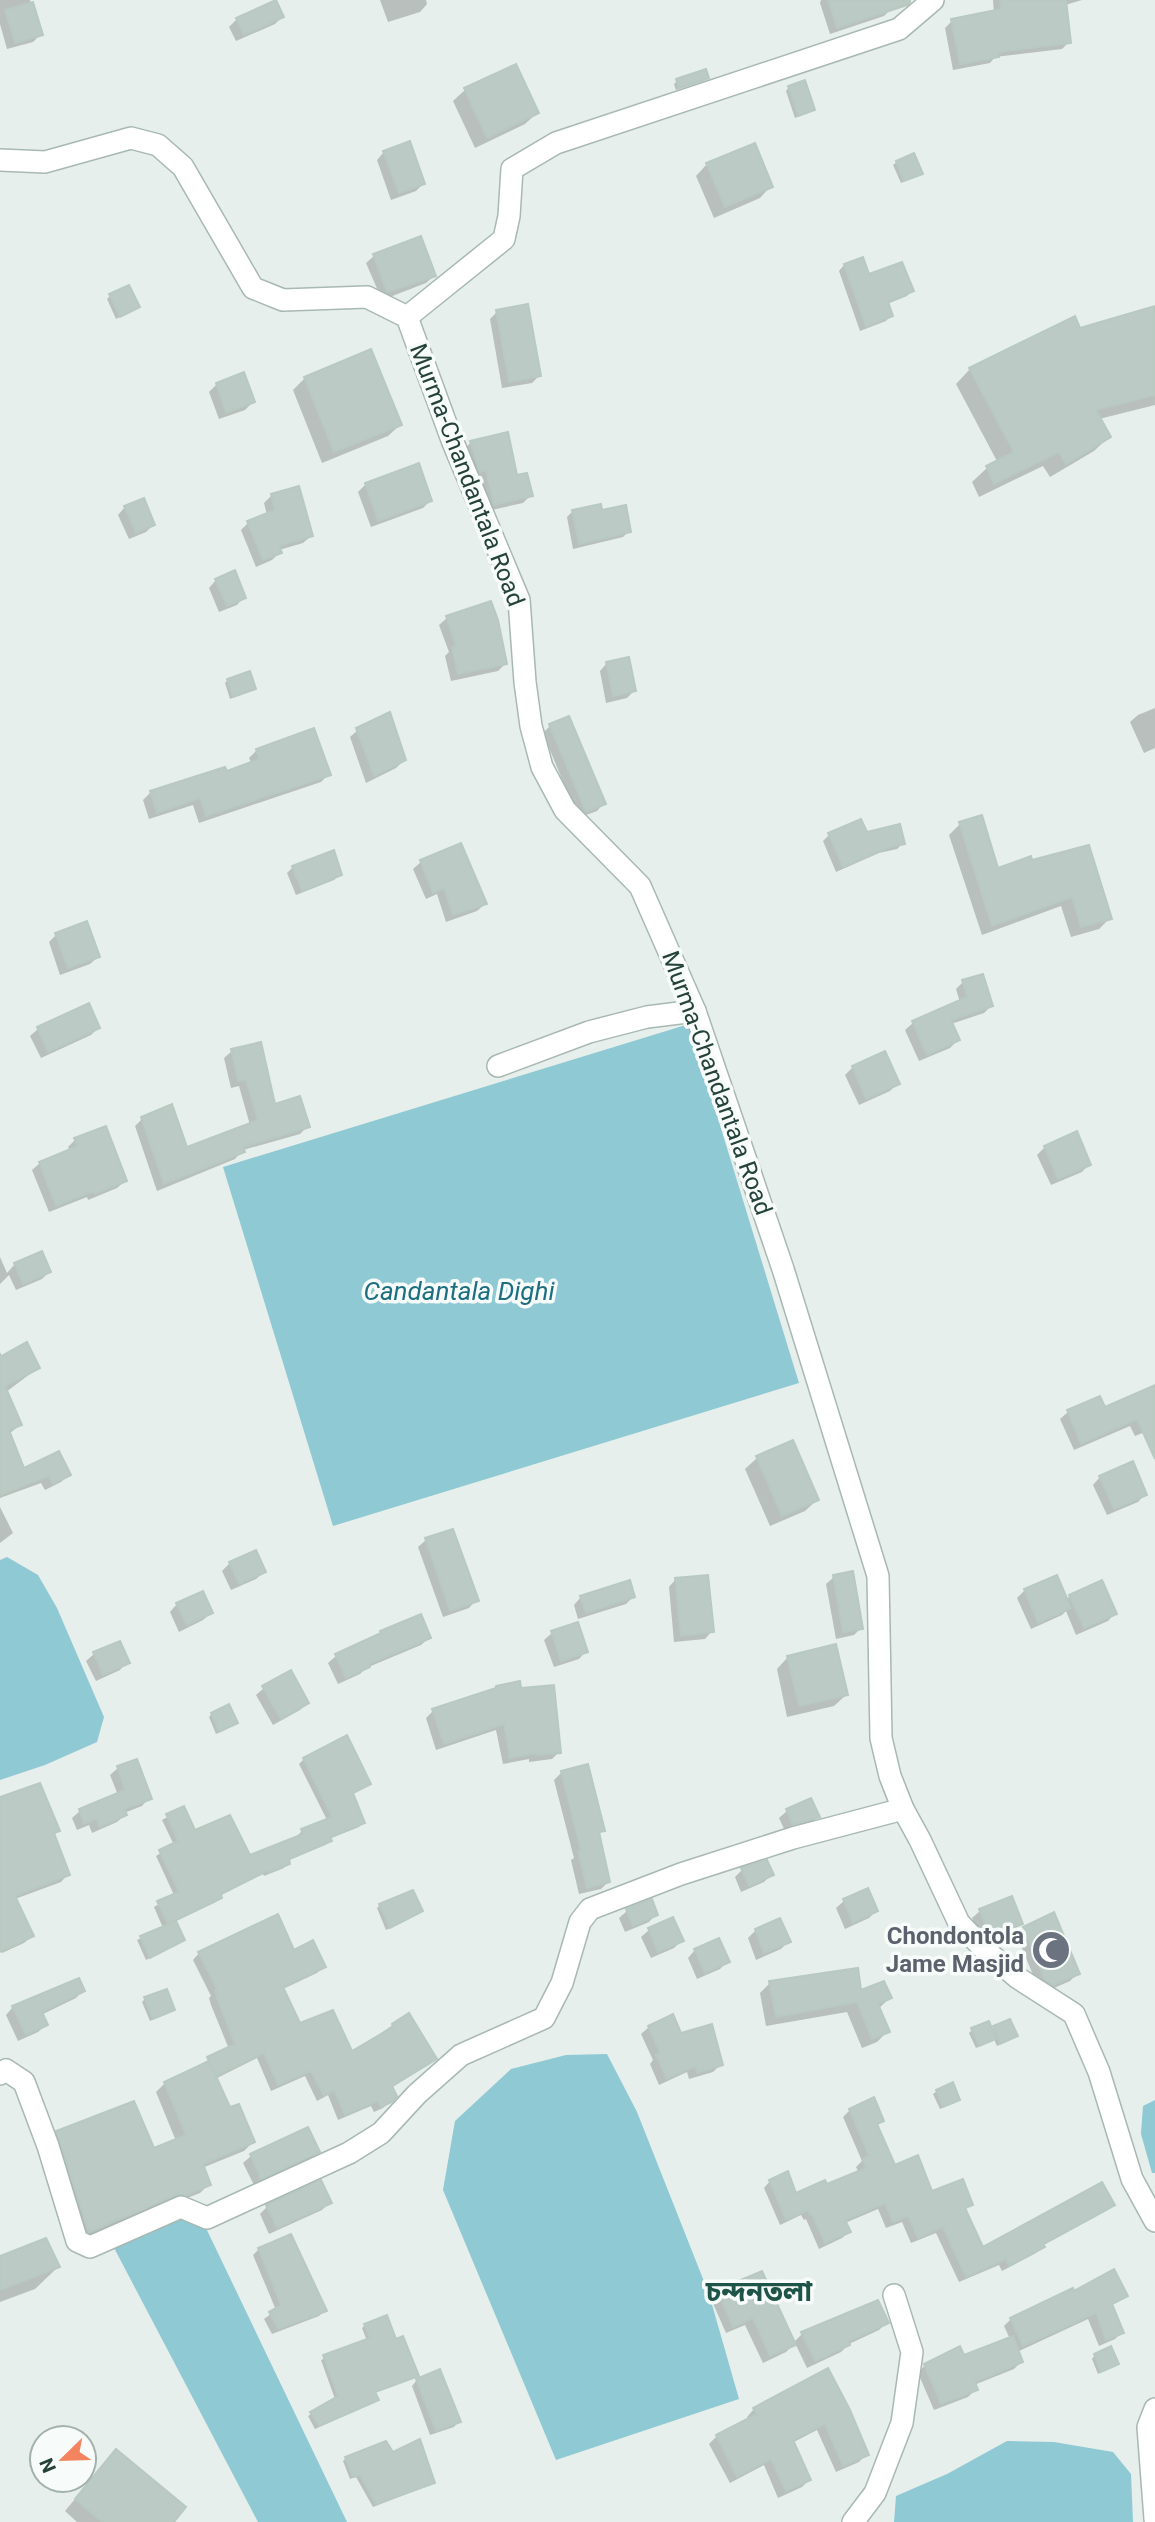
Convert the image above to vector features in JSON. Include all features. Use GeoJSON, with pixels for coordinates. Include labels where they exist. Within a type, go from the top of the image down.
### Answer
{"type":"FeatureCollection","features":[{"type":"Feature","properties":{"kind":"street"},"geometry":{"type":"LineString","coordinates":[[407,317],[504,239],[509,216],[512,169],[556,143],[899,29],[933,0]]}},
{"type":"Feature","properties":{"kind":"street","name":"Murma-Chandantala Road"},"geometry":{"type":"LineString","coordinates":[[0,160],[45,162],[131,138],[158,145],[183,167],[253,288],[283,300],[367,297],[407,317],[452,440],[519,600],[531,726],[542,767],[565,810],[640,886],[695,1011],[783,1269],[878,1576],[881,1738],[890,1776],[903,1809],[959,1923],[1018,1978],[1074,2014],[1099,2072],[1132,2179],[1155,2221]]}},
{"type":"Feature","properties":{"kind":"street"},"geometry":{"type":"LineString","coordinates":[[498,1066],[590,1032],[647,1017],[695,1011]]}},
{"type":"Feature","properties":{"kind":"street"},"geometry":{"type":"LineString","coordinates":[[0,2074],[6,2070],[24,2082],[48,2146],[77,2241],[90,2246],[181,2207],[207,2218],[349,2152],[381,2133],[417,2094],[461,2055],[544,2018],[562,1983],[580,1922],[590,1909],[681,1874],[793,1838],[903,1809]]}},
{"type":"Feature","properties":{"kind":"street"},"geometry":{"type":"LineString","coordinates":[[853,2522],[874,2493],[902,2423],[912,2352],[894,2295]]}},
{"type":"Feature","properties":{"kind":"street"},"geometry":{"type":"LineString","coordinates":[[1155,2409],[1148,2427],[1155,2519]]}},
{"type":"Feature","properties":{"kind":"water","name":"Candantala Dighi"},"geometry":{"type":"Polygon","coordinates":[[[689,1024],[799,1383],[333,1526],[223,1167],[689,1024]]]}},
{"type":"Feature","properties":{"kind":"water"},"geometry":{"type":"Polygon","coordinates":[[[7,1557],[38,1575],[57,1608],[104,1717],[97,1742],[45,1765],[0,1780],[0,1560],[7,1557]]]}},
{"type":"Feature","properties":{"kind":"water"},"geometry":{"type":"Polygon","coordinates":[[[607,2054],[637,2112],[709,2294],[739,2399],[556,2460],[443,2190],[455,2121],[511,2069],[566,2055],[607,2054]]]}},
{"type":"Feature","properties":{"kind":"water"},"geometry":{"type":"Polygon","coordinates":[[[1155,2100],[1155,2173],[1152,2173],[1141,2134],[1143,2106],[1155,2100]]]}},
{"type":"Feature","properties":{"kind":"water"},"geometry":{"type":"Polygon","coordinates":[[[183,2216],[205,2226],[347,2522],[258,2522],[112,2244],[183,2216]]]}},
{"type":"Feature","properties":{"kind":"water"},"geometry":{"type":"Polygon","coordinates":[[[1007,2441],[1054,2442],[1113,2452],[1131,2474],[1133,2522],[894,2522],[896,2496],[947,2474],[1007,2441]]]}},
{"type":"Feature","properties":{"kind":"building"},"geometry":{"type":"Polygon","coordinates":[[[276,0],[284,17],[244,35],[236,18],[276,0]]]}},
{"type":"Feature","properties":{"kind":"building"},"geometry":{"type":"Polygon","coordinates":[[[828,0],[910,0],[910,2],[837,28],[828,0]]]}},
{"type":"Feature","properties":{"kind":"building"},"geometry":{"type":"Polygon","coordinates":[[[1000,0],[1066,0],[1071,43],[998,52],[999,57],[960,64],[951,19],[1001,9],[1000,0]]]}},
{"type":"Feature","properties":{"kind":"building"},"geometry":{"type":"Polygon","coordinates":[[[33,2],[43,35],[15,43],[5,10],[33,2]]]}},
{"type":"Feature","properties":{"kind":"building"},"geometry":{"type":"Polygon","coordinates":[[[516,64],[539,113],[487,138],[464,88],[516,64]]]}},
{"type":"Feature","properties":{"kind":"building"},"geometry":{"type":"Polygon","coordinates":[[[706,69],[709,78],[679,88],[676,79],[706,69]]]}},
{"type":"Feature","properties":{"kind":"building"},"geometry":{"type":"Polygon","coordinates":[[[805,80],[815,110],[798,116],[788,86],[805,80]]]}},
{"type":"Feature","properties":{"kind":"building"},"geometry":{"type":"Polygon","coordinates":[[[410,141],[425,184],[399,193],[383,151],[410,141]]]}},
{"type":"Feature","properties":{"kind":"building"},"geometry":{"type":"Polygon","coordinates":[[[755,143],[773,187],[725,207],[706,163],[755,143]]]}},
{"type":"Feature","properties":{"kind":"building"},"geometry":{"type":"Polygon","coordinates":[[[914,153],[923,174],[904,181],[896,161],[914,153]]]}},
{"type":"Feature","properties":{"kind":"building"},"geometry":{"type":"Polygon","coordinates":[[[421,236],[436,276],[387,292],[373,254],[421,236]]]}},
{"type":"Feature","properties":{"kind":"building"},"geometry":{"type":"Polygon","coordinates":[[[863,257],[869,274],[902,262],[914,291],[888,302],[893,316],[866,327],[844,264],[863,257]]]}},
{"type":"Feature","properties":{"kind":"building"},"geometry":{"type":"Polygon","coordinates":[[[129,285],[140,307],[120,317],[109,294],[129,285]]]}},
{"type":"Feature","properties":{"kind":"building"},"geometry":{"type":"Polygon","coordinates":[[[528,304],[541,376],[509,382],[496,310],[528,304]]]}},
{"type":"Feature","properties":{"kind":"building"},"geometry":{"type":"Polygon","coordinates":[[[1155,306],[1155,395],[1096,410],[1111,437],[1066,464],[1059,452],[994,484],[986,466],[1014,452],[969,368],[1075,316],[1080,328],[1155,306]]]}},
{"type":"Feature","properties":{"kind":"building"},"geometry":{"type":"Polygon","coordinates":[[[371,349],[402,425],[334,452],[304,377],[371,349]]]}},
{"type":"Feature","properties":{"kind":"building"},"geometry":{"type":"Polygon","coordinates":[[[244,372],[255,402],[226,413],[216,383],[244,372]]]}},
{"type":"Feature","properties":{"kind":"building"},"geometry":{"type":"Polygon","coordinates":[[[508,432],[517,475],[527,473],[533,496],[494,505],[486,470],[480,472],[470,441],[508,432]]]}},
{"type":"Feature","properties":{"kind":"building"},"geometry":{"type":"Polygon","coordinates":[[[419,463],[432,501],[378,521],[365,483],[419,463]]]}},
{"type":"Feature","properties":{"kind":"building"},"geometry":{"type":"Polygon","coordinates":[[[299,486],[313,536],[279,546],[282,553],[263,560],[247,521],[275,510],[271,494],[299,486]]]}},
{"type":"Feature","properties":{"kind":"building"},"geometry":{"type":"Polygon","coordinates":[[[144,498],[155,525],[136,533],[124,506],[144,498]]]}},
{"type":"Feature","properties":{"kind":"building"},"geometry":{"type":"Polygon","coordinates":[[[601,504],[602,510],[626,505],[631,532],[579,544],[572,510],[601,504]]]}},
{"type":"Feature","properties":{"kind":"building"},"geometry":{"type":"Polygon","coordinates":[[[235,570],[246,598],[227,606],[215,579],[235,570]]]}},
{"type":"Feature","properties":{"kind":"building"},"geometry":{"type":"Polygon","coordinates":[[[491,601],[498,620],[507,664],[458,674],[452,647],[456,646],[446,616],[491,601]]]}},
{"type":"Feature","properties":{"kind":"building"},"geometry":{"type":"Polygon","coordinates":[[[629,657],[636,691],[613,696],[606,662],[629,657]]]}},
{"type":"Feature","properties":{"kind":"building"},"geometry":{"type":"Polygon","coordinates":[[[250,671],[256,689],[233,697],[227,679],[250,671]]]}},
{"type":"Feature","properties":{"kind":"building"},"geometry":{"type":"Polygon","coordinates":[[[390,712],[406,760],[374,776],[356,728],[390,712]]]}},
{"type":"Feature","properties":{"kind":"building"},"geometry":{"type":"Polygon","coordinates":[[[569,716],[606,804],[586,812],[549,724],[569,716]]]}},
{"type":"Feature","properties":{"kind":"building"},"geometry":{"type":"Polygon","coordinates":[[[314,728],[331,775],[206,816],[200,798],[157,813],[150,791],[225,767],[227,771],[259,759],[256,749],[314,728]]]}},
{"type":"Feature","properties":{"kind":"building"},"geometry":{"type":"Polygon","coordinates":[[[982,815],[998,868],[1031,856],[1032,860],[1089,845],[1112,919],[1081,927],[1072,897],[992,926],[959,822],[982,815]]]}},
{"type":"Feature","properties":{"kind":"building"},"geometry":{"type":"Polygon","coordinates":[[[861,819],[867,832],[900,824],[905,844],[887,848],[843,867],[828,833],[861,819]]]}},
{"type":"Feature","properties":{"kind":"building"},"geometry":{"type":"Polygon","coordinates":[[[461,843],[487,904],[453,915],[444,888],[433,893],[420,860],[461,843]]]}},
{"type":"Feature","properties":{"kind":"building"},"geometry":{"type":"Polygon","coordinates":[[[334,850],[342,875],[302,891],[292,866],[334,850]]]}},
{"type":"Feature","properties":{"kind":"building"},"geometry":{"type":"Polygon","coordinates":[[[87,921],[100,957],[68,968],[55,933],[87,921]]]}},
{"type":"Feature","properties":{"kind":"building"},"geometry":{"type":"Polygon","coordinates":[[[983,974],[993,1006],[951,1020],[960,1040],[927,1055],[912,1021],[967,997],[962,980],[983,974]]]}},
{"type":"Feature","properties":{"kind":"building"},"geometry":{"type":"Polygon","coordinates":[[[89,1003],[100,1028],[48,1052],[37,1027],[89,1003]]]}},
{"type":"Feature","properties":{"kind":"building"},"geometry":{"type":"Polygon","coordinates":[[[261,1042],[275,1104],[300,1096],[310,1127],[243,1147],[245,1152],[164,1184],[141,1117],[172,1104],[187,1147],[258,1120],[246,1080],[238,1081],[231,1049],[261,1042]]]}},
{"type":"Feature","properties":{"kind":"building"},"geometry":{"type":"Polygon","coordinates":[[[885,1051],[900,1084],[866,1099],[852,1066],[885,1051]]]}},
{"type":"Feature","properties":{"kind":"building"},"geometry":{"type":"Polygon","coordinates":[[[106,1126],[127,1181],[56,1206],[39,1162],[78,1146],[74,1138],[106,1126]]]}},
{"type":"Feature","properties":{"kind":"building"},"geometry":{"type":"Polygon","coordinates":[[[1077,1131],[1091,1165],[1058,1179],[1044,1146],[1077,1131]]]}},
{"type":"Feature","properties":{"kind":"building"},"geometry":{"type":"Polygon","coordinates":[[[42,1251],[51,1272],[23,1284],[14,1263],[42,1251]]]}},
{"type":"Feature","properties":{"kind":"building"},"geometry":{"type":"Polygon","coordinates":[[[27,1342],[40,1368],[5,1386],[22,1425],[9,1430],[24,1468],[59,1451],[71,1475],[53,1484],[49,1476],[0,1495],[0,1357],[27,1342]]]}},
{"type":"Feature","properties":{"kind":"building"},"geometry":{"type":"Polygon","coordinates":[[[1155,1385],[1155,1459],[1137,1419],[1081,1444],[1067,1410],[1100,1396],[1105,1407],[1155,1385]]]}},
{"type":"Feature","properties":{"kind":"building"},"geometry":{"type":"Polygon","coordinates":[[[793,1440],[819,1500],[782,1516],[756,1456],[793,1440]]]}},
{"type":"Feature","properties":{"kind":"building"},"geometry":{"type":"Polygon","coordinates":[[[1133,1461],[1147,1495],[1114,1509],[1099,1476],[1133,1461]]]}},
{"type":"Feature","properties":{"kind":"building"},"geometry":{"type":"Polygon","coordinates":[[[453,1529],[479,1601],[450,1611],[425,1538],[453,1529]]]}},
{"type":"Feature","properties":{"kind":"building"},"geometry":{"type":"Polygon","coordinates":[[[256,1550],[266,1572],[239,1584],[229,1562],[256,1550]]]}},
{"type":"Feature","properties":{"kind":"building"},"geometry":{"type":"Polygon","coordinates":[[[853,1571],[863,1629],[843,1632],[833,1575],[853,1571]]]}},
{"type":"Feature","properties":{"kind":"building"},"geometry":{"type":"Polygon","coordinates":[[[708,1575],[714,1632],[681,1636],[675,1578],[708,1575]]]}},
{"type":"Feature","properties":{"kind":"building"},"geometry":{"type":"Polygon","coordinates":[[[1057,1575],[1071,1608],[1038,1623],[1024,1589],[1057,1575]]]}},
{"type":"Feature","properties":{"kind":"building"},"geometry":{"type":"Polygon","coordinates":[[[630,1580],[635,1597],[586,1613],[580,1596],[630,1580]]]}},
{"type":"Feature","properties":{"kind":"building"},"geometry":{"type":"Polygon","coordinates":[[[1102,1580],[1117,1614],[1084,1628],[1069,1595],[1102,1580]]]}},
{"type":"Feature","properties":{"kind":"building"},"geometry":{"type":"Polygon","coordinates":[[[203,1591],[213,1613],[187,1625],[176,1603],[203,1591]]]}},
{"type":"Feature","properties":{"kind":"building"},"geometry":{"type":"Polygon","coordinates":[[[421,1614],[431,1638],[369,1664],[370,1667],[346,1678],[335,1654],[421,1614]]]}},
{"type":"Feature","properties":{"kind":"building"},"geometry":{"type":"Polygon","coordinates":[[[578,1622],[588,1652],[561,1661],[551,1631],[578,1622]]]}},
{"type":"Feature","properties":{"kind":"building"},"geometry":{"type":"Polygon","coordinates":[[[120,1641],[130,1663],[103,1675],[93,1652],[120,1641]]]}},
{"type":"Feature","properties":{"kind":"building"},"geometry":{"type":"Polygon","coordinates":[[[836,1644],[848,1695],[799,1706],[787,1656],[836,1644]]]}},
{"type":"Feature","properties":{"kind":"building"},"geometry":{"type":"Polygon","coordinates":[[[291,1670],[309,1703],[281,1719],[262,1686],[291,1670]]]}},
{"type":"Feature","properties":{"kind":"building"},"geometry":{"type":"Polygon","coordinates":[[[520,1681],[521,1688],[554,1685],[561,1753],[536,1753],[510,1758],[504,1724],[444,1744],[432,1709],[496,1686],[520,1681]]]}},
{"type":"Feature","properties":{"kind":"building"},"geometry":{"type":"Polygon","coordinates":[[[229,1704],[238,1723],[219,1732],[211,1713],[229,1704]]]}},
{"type":"Feature","properties":{"kind":"building"},"geometry":{"type":"Polygon","coordinates":[[[347,1735],[371,1784],[353,1793],[365,1823],[330,1837],[332,1841],[289,1859],[290,1864],[268,1873],[267,1871],[221,1894],[222,1898],[168,1924],[157,1901],[179,1892],[159,1850],[178,1841],[166,1814],[184,1806],[195,1830],[230,1815],[250,1855],[303,1834],[301,1829],[332,1817],[303,1758],[347,1735]]]}},
{"type":"Feature","properties":{"kind":"building"},"geometry":{"type":"Polygon","coordinates":[[[137,1759],[152,1799],[124,1809],[127,1815],[100,1827],[96,1819],[84,1824],[79,1809],[125,1790],[117,1766],[137,1759]]]}},
{"type":"Feature","properties":{"kind":"building"},"geometry":{"type":"Polygon","coordinates":[[[588,1764],[605,1831],[599,1832],[610,1882],[587,1888],[578,1851],[581,1851],[561,1771],[588,1764]]]}},
{"type":"Feature","properties":{"kind":"building"},"geometry":{"type":"Polygon","coordinates":[[[40,1783],[60,1831],[54,1833],[70,1875],[15,1896],[34,1936],[0,1952],[0,1797],[40,1783]]]}},
{"type":"Feature","properties":{"kind":"building"},"geometry":{"type":"Polygon","coordinates":[[[811,1798],[820,1817],[793,1825],[786,1809],[811,1798]]]}},
{"type":"Feature","properties":{"kind":"building"},"geometry":{"type":"Polygon","coordinates":[[[767,1860],[774,1875],[749,1886],[741,1868],[767,1860]]]}},
{"type":"Feature","properties":{"kind":"building"},"geometry":{"type":"Polygon","coordinates":[[[868,1888],[878,1911],[853,1923],[843,1899],[868,1888]]]}},
{"type":"Feature","properties":{"kind":"building"},"geometry":{"type":"Polygon","coordinates":[[[413,1890],[423,1911],[390,1928],[379,1904],[413,1890]]]}},
{"type":"Feature","properties":{"kind":"building"},"geometry":{"type":"Polygon","coordinates":[[[1012,1896],[1023,1924],[990,1937],[979,1909],[1012,1896]]]}},
{"type":"Feature","properties":{"kind":"building"},"geometry":{"type":"Polygon","coordinates":[[[652,1899],[658,1915],[633,1926],[626,1909],[652,1899]]]}},
{"type":"Feature","properties":{"kind":"building","name":"Chondontola Jame Masjid"},"geometry":{"type":"Polygon","coordinates":[[[1054,1912],[1080,1974],[1053,1985],[1045,1980],[1023,1927],[1054,1912]]]}},
{"type":"Feature","properties":{"kind":"building"},"geometry":{"type":"Polygon","coordinates":[[[278,1914],[294,1950],[313,1940],[326,1967],[283,1987],[300,2023],[333,2010],[352,2051],[393,2027],[392,2024],[409,2013],[437,2059],[392,2086],[397,2096],[392,2102],[381,2107],[378,2101],[345,2115],[334,2090],[324,2096],[311,2071],[278,2085],[264,2053],[216,2076],[207,2057],[235,2044],[217,1998],[217,1989],[198,1952],[278,1914]]]}},
{"type":"Feature","properties":{"kind":"building"},"geometry":{"type":"Polygon","coordinates":[[[673,1917],[684,1941],[658,1952],[648,1928],[673,1917]]]}},
{"type":"Feature","properties":{"kind":"building"},"geometry":{"type":"Polygon","coordinates":[[[780,1918],[791,1942],[764,1953],[755,1929],[780,1918]]]}},
{"type":"Feature","properties":{"kind":"building"},"geometry":{"type":"Polygon","coordinates":[[[176,1921],[185,1940],[150,1958],[140,1936],[176,1921]]]}},
{"type":"Feature","properties":{"kind":"building"},"geometry":{"type":"Polygon","coordinates":[[[719,1938],[730,1962],[705,1973],[694,1949],[719,1938]]]}},
{"type":"Feature","properties":{"kind":"building"},"geometry":{"type":"Polygon","coordinates":[[[858,1968],[861,1990],[884,1981],[892,1998],[878,2004],[890,2032],[872,2039],[857,2002],[776,2017],[769,1981],[858,1968]]]}},
{"type":"Feature","properties":{"kind":"building"},"geometry":{"type":"Polygon","coordinates":[[[79,1978],[85,1991],[42,2012],[48,2025],[26,2035],[12,2006],[79,1978]]]}},
{"type":"Feature","properties":{"kind":"building"},"geometry":{"type":"Polygon","coordinates":[[[167,1989],[175,2010],[153,2019],[144,1997],[167,1989]]]}},
{"type":"Feature","properties":{"kind":"building"},"geometry":{"type":"Polygon","coordinates":[[[673,2014],[681,2033],[712,2024],[723,2065],[697,2073],[695,2066],[667,2079],[656,2055],[660,2053],[648,2026],[673,2014]]]}},
{"type":"Feature","properties":{"kind":"building"},"geometry":{"type":"Polygon","coordinates":[[[1010,2019],[1018,2036],[1000,2044],[993,2026],[1010,2019]]]}},
{"type":"Feature","properties":{"kind":"building"},"geometry":{"type":"Polygon","coordinates":[[[989,2021],[996,2039],[979,2046],[971,2028],[989,2021]]]}},
{"type":"Feature","properties":{"kind":"building"},"geometry":{"type":"Polygon","coordinates":[[[209,2061],[230,2107],[239,2104],[255,2142],[203,2164],[211,2185],[186,2195],[176,2195],[89,2232],[56,2131],[134,2101],[154,2148],[186,2135],[164,2082],[209,2061]]]}},
{"type":"Feature","properties":{"kind":"building"},"geometry":{"type":"Polygon","coordinates":[[[953,2082],[960,2100],[943,2107],[936,2090],[953,2082]]]}},
{"type":"Feature","properties":{"kind":"building"},"geometry":{"type":"Polygon","coordinates":[[[874,2097],[884,2121],[877,2124],[895,2165],[918,2155],[932,2191],[963,2179],[973,2205],[965,2208],[983,2247],[1102,2182],[1115,2205],[1043,2244],[1045,2247],[1009,2266],[1006,2259],[966,2277],[943,2227],[918,2238],[908,2216],[893,2222],[885,2203],[845,2220],[851,2232],[825,2243],[808,2210],[786,2220],[769,2180],[788,2171],[796,2193],[825,2180],[827,2184],[866,2168],[862,2159],[869,2155],[849,2109],[874,2097]]]}},
{"type":"Feature","properties":{"kind":"building"},"geometry":{"type":"Polygon","coordinates":[[[308,2127],[320,2152],[261,2179],[250,2154],[308,2127]]]}},
{"type":"Feature","properties":{"kind":"building"},"geometry":{"type":"Polygon","coordinates":[[[321,2180],[332,2203],[277,2228],[266,2205],[321,2180]]]}},
{"type":"Feature","properties":{"kind":"building"},"geometry":{"type":"Polygon","coordinates":[[[291,2234],[327,2311],[278,2329],[269,2312],[281,2305],[258,2248],[291,2234]]]}},
{"type":"Feature","properties":{"kind":"building"},"geometry":{"type":"Polygon","coordinates":[[[46,2238],[60,2267],[0,2290],[0,2256],[46,2238]]]}},
{"type":"Feature","properties":{"kind":"building"},"geometry":{"type":"Polygon","coordinates":[[[1114,2269],[1128,2296],[1112,2304],[1124,2333],[1106,2340],[1096,2313],[1023,2346],[1010,2318],[1073,2288],[1074,2291],[1114,2269]]]}},
{"type":"Feature","properties":{"kind":"building"},"geometry":{"type":"Polygon","coordinates":[[[762,2271],[796,2345],[770,2356],[753,2318],[733,2327],[717,2290],[762,2271]]]}},
{"type":"Feature","properties":{"kind":"building"},"geometry":{"type":"Polygon","coordinates":[[[878,2300],[889,2323],[849,2341],[850,2345],[815,2361],[801,2332],[878,2300]]]}},
{"type":"Feature","properties":{"kind":"building"},"geometry":{"type":"Polygon","coordinates":[[[387,2315],[396,2339],[403,2336],[419,2376],[375,2392],[379,2400],[319,2426],[310,2412],[338,2396],[323,2355],[370,2338],[364,2324],[387,2315]]]}},
{"type":"Feature","properties":{"kind":"building"},"geometry":{"type":"Polygon","coordinates":[[[1013,2336],[1023,2362],[975,2382],[978,2390],[941,2404],[924,2364],[960,2346],[964,2355],[1013,2336]]]}},
{"type":"Feature","properties":{"kind":"building"},"geometry":{"type":"Polygon","coordinates":[[[1111,2346],[1119,2364],[1101,2372],[1094,2354],[1111,2346]]]}},
{"type":"Feature","properties":{"kind":"building"},"geometry":{"type":"Polygon","coordinates":[[[828,2368],[869,2455],[843,2466],[825,2424],[793,2440],[811,2480],[786,2491],[771,2459],[737,2477],[716,2435],[757,2414],[753,2408],[828,2368]]]}},
{"type":"Feature","properties":{"kind":"building"},"geometry":{"type":"Polygon","coordinates":[[[440,2369],[461,2422],[436,2431],[416,2379],[440,2369]]]}},
{"type":"Feature","properties":{"kind":"building"},"geometry":{"type":"Polygon","coordinates":[[[420,2439],[435,2483],[376,2504],[360,2475],[353,2477],[345,2457],[386,2441],[393,2452],[420,2439]]]}},
{"type":"Feature","properties":{"kind":"building"},"geometry":{"type":"Polygon","coordinates":[[[116,2449],[186,2507],[174,2522],[102,2522],[75,2499],[79,2494],[98,2494],[98,2471],[116,2449]]]}},
{"type":"Feature","properties":{"kind":"place","name":"Chondontola Jame Masjid"},"geometry":{"type":"Point","coordinates":[1051,1950]}},
{"type":"Feature","properties":{"kind":"district","name":"চন্দনতলা"},"geometry":{"type":"Point","coordinates":[759,2291]}}]}
